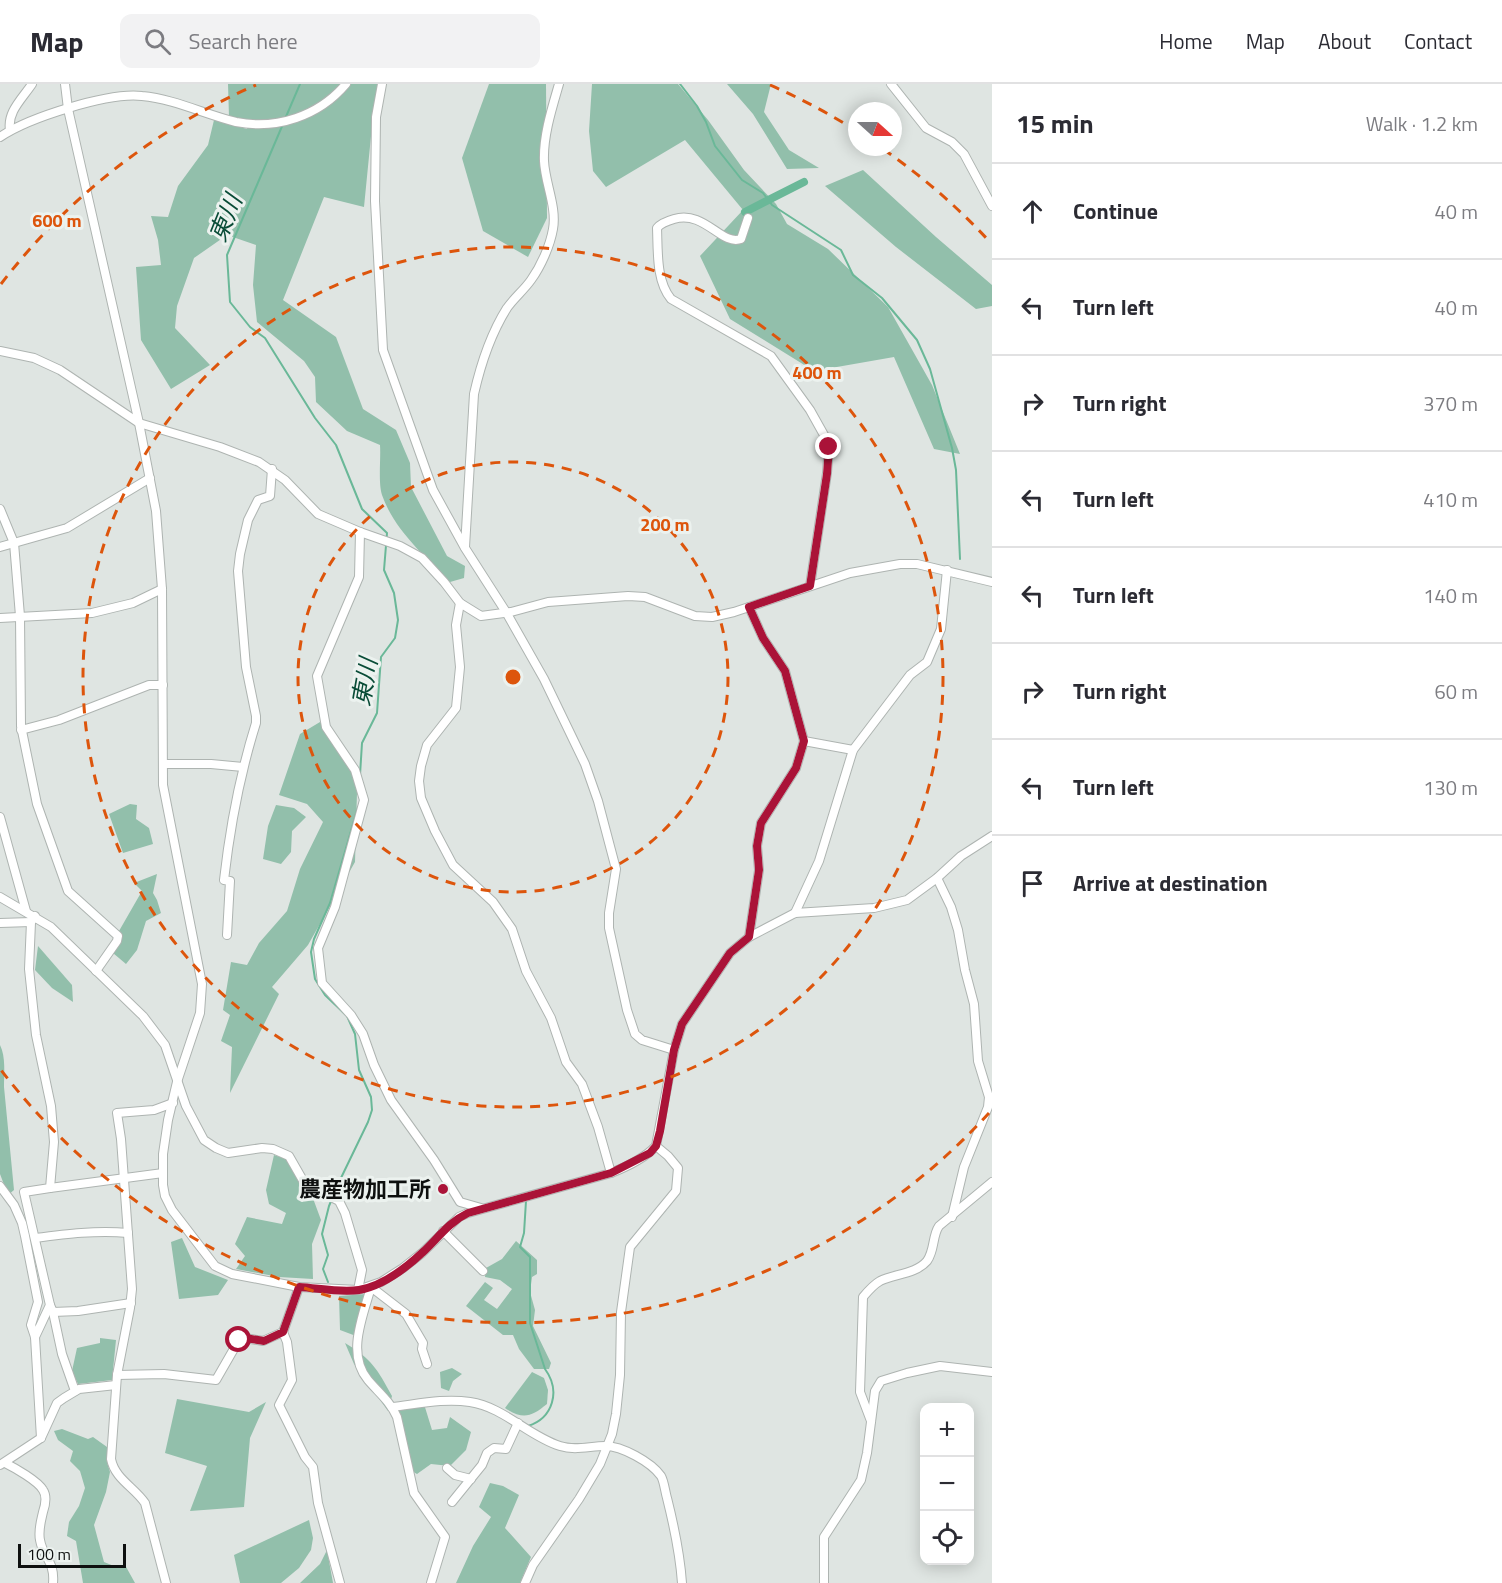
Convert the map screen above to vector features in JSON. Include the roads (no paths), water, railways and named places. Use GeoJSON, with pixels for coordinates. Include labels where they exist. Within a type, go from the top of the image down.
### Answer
{"type":"FeatureCollection","features":[{"type":"Feature","properties":{"kind":"street"},"geometry":{"type":"LineString","coordinates":[[10,130],[11,114],[32,84]]}},
{"type":"Feature","properties":{"kind":"street"},"geometry":{"type":"LineString","coordinates":[[65,84],[68,109],[139,423],[156,511],[162,590],[163,785],[202,984],[200,1013],[177,1082],[166,1132],[163,1155],[165,1196],[172,1210],[215,1266],[232,1274],[299,1287],[358,1290],[371,1287],[422,1253],[459,1217],[483,1208],[611,1173],[642,1158],[656,1146],[674,1050],[682,1024],[730,953],[749,937],[795,913],[874,908],[907,900],[937,878],[961,856],[992,836]]}},
{"type":"Feature","properties":{"kind":"street"},"geometry":{"type":"LineString","coordinates":[[0,137],[10,130],[68,109],[126,96],[143,96],[248,124],[270,124],[309,114],[331,99],[346,84]]}},
{"type":"Feature","properties":{"kind":"street"},"geometry":{"type":"LineString","coordinates":[[382,84],[376,117],[375,201],[383,350],[433,490],[544,679],[585,764],[598,801],[616,869],[609,928],[627,1010],[635,1034],[642,1040],[674,1050]]}},
{"type":"Feature","properties":{"kind":"street"},"geometry":{"type":"LineString","coordinates":[[465,548],[474,394],[479,369],[490,340],[508,306],[531,280],[543,257],[553,228],[552,206],[544,162],[547,135],[559,84]]}},
{"type":"Feature","properties":{"kind":"street"},"geometry":{"type":"LineString","coordinates":[[891,84],[926,128],[952,142],[964,154],[992,206]]}},
{"type":"Feature","properties":{"kind":"street"},"geometry":{"type":"LineString","coordinates":[[747,218],[744,235],[735,241],[723,236],[705,223],[689,217],[659,225],[657,228],[660,276],[662,285],[671,299],[771,356],[810,410],[829,444],[827,474],[810,586]]}},
{"type":"Feature","properties":{"kind":"street"},"geometry":{"type":"LineString","coordinates":[[0,351],[34,358],[60,370],[139,423],[220,447],[259,462],[272,470],[318,514],[400,546],[422,558],[460,603],[481,616],[548,602],[628,596],[645,597],[695,616],[712,617],[850,573],[900,564],[917,564],[992,582]]}},
{"type":"Feature","properties":{"kind":"street"},"geometry":{"type":"LineString","coordinates":[[227,934],[230,881],[224,880],[243,767],[256,723],[246,668],[238,570],[248,520],[258,500],[270,496],[272,470]]}},
{"type":"Feature","properties":{"kind":"street"},"geometry":{"type":"LineString","coordinates":[[0,547],[67,528],[150,478]]}},
{"type":"Feature","properties":{"kind":"street"},"geometry":{"type":"LineString","coordinates":[[0,509],[15,543],[20,616],[21,730],[36,804],[68,891],[118,936],[117,941],[96,970]]}},
{"type":"Feature","properties":{"kind":"street"},"geometry":{"type":"LineString","coordinates":[[360,532],[359,577],[317,676],[326,727],[355,770],[364,800],[335,907],[318,948],[322,983],[351,1015],[363,1034],[374,1065],[391,1100],[434,1160],[460,1202],[483,1208]]}},
{"type":"Feature","properties":{"kind":"street"},"geometry":{"type":"LineString","coordinates":[[795,913],[819,861],[854,750],[910,675],[927,662],[941,629],[947,570]]}},
{"type":"Feature","properties":{"kind":"street"},"geometry":{"type":"LineString","coordinates":[[0,618],[92,613],[133,603],[162,590]]}},
{"type":"Feature","properties":{"kind":"street"},"geometry":{"type":"LineString","coordinates":[[460,603],[456,625],[460,667],[456,708],[427,745],[419,781],[421,798],[453,865],[493,902],[512,929],[525,971],[551,1018],[566,1062],[582,1084],[598,1127],[611,1173]]}},
{"type":"Feature","properties":{"kind":"street"},"geometry":{"type":"LineString","coordinates":[[749,607],[763,638],[785,671],[804,741],[796,768],[761,823],[757,846],[759,870],[749,937]]}},
{"type":"Feature","properties":{"kind":"street"},"geometry":{"type":"LineString","coordinates":[[21,730],[59,720],[149,685],[163,685]]}},
{"type":"Feature","properties":{"kind":"street"},"geometry":{"type":"LineString","coordinates":[[804,741],[854,750]]}},
{"type":"Feature","properties":{"kind":"street"},"geometry":{"type":"LineString","coordinates":[[163,764],[243,767]]}},
{"type":"Feature","properties":{"kind":"street"},"geometry":{"type":"LineString","coordinates":[[0,817],[26,911]]}},
{"type":"Feature","properties":{"kind":"street"},"geometry":{"type":"LineString","coordinates":[[937,878],[951,907],[958,930],[974,1004],[978,1061],[989,1096],[988,1107],[964,1167],[952,1216]]}},
{"type":"Feature","properties":{"kind":"street"},"geometry":{"type":"LineString","coordinates":[[0,897],[26,911],[33,919],[51,927],[143,1016],[165,1045],[186,1106],[204,1140],[228,1153],[273,1149],[289,1156],[305,1184],[339,1201],[345,1213],[362,1270],[358,1290]]}},
{"type":"Feature","properties":{"kind":"street"},"geometry":{"type":"LineString","coordinates":[[0,923],[33,919]]}},
{"type":"Feature","properties":{"kind":"street"},"geometry":{"type":"LineString","coordinates":[[33,919],[29,969],[36,1035],[51,1107],[54,1142],[50,1188]]}},
{"type":"Feature","properties":{"kind":"street"},"geometry":{"type":"LineString","coordinates":[[166,1583],[145,1503],[137,1492],[122,1480],[113,1467],[111,1459],[117,1375],[131,1303],[128,1233],[117,1113],[154,1110],[173,1102]]}},
{"type":"Feature","properties":{"kind":"street"},"geometry":{"type":"LineString","coordinates":[[525,1583],[533,1565],[579,1499],[600,1464],[607,1446],[616,1414],[620,1375],[621,1312],[630,1247],[676,1191],[678,1180],[678,1168],[656,1146]]}},
{"type":"Feature","properties":{"kind":"street"},"geometry":{"type":"LineString","coordinates":[[75,1392],[62,1354],[24,1192],[163,1173]]}},
{"type":"Feature","properties":{"kind":"street"},"geometry":{"type":"LineString","coordinates":[[872,1423],[861,1392],[863,1297],[880,1281],[916,1269],[927,1260],[934,1244],[934,1233],[939,1226],[992,1182]]}},
{"type":"Feature","properties":{"kind":"street"},"geometry":{"type":"LineString","coordinates":[[0,1186],[14,1205],[25,1236],[38,1302],[31,1325],[35,1337],[41,1438]]}},
{"type":"Feature","properties":{"kind":"street"},"geometry":{"type":"LineString","coordinates":[[35,1238],[109,1231],[128,1233]]}},
{"type":"Feature","properties":{"kind":"street"},"geometry":{"type":"LineString","coordinates":[[443,1232],[483,1271]]}},
{"type":"Feature","properties":{"kind":"street"},"geometry":{"type":"LineString","coordinates":[[299,1287],[283,1332],[287,1342],[292,1380],[279,1405],[304,1457],[313,1467],[318,1503],[340,1583]]}},
{"type":"Feature","properties":{"kind":"street"},"geometry":{"type":"LineString","coordinates":[[371,1287],[406,1314],[423,1343],[422,1349],[428,1364]]}},
{"type":"Feature","properties":{"kind":"street"},"geometry":{"type":"LineString","coordinates":[[371,1287],[356,1354],[366,1378],[392,1407],[414,1493],[445,1537],[431,1583]]}},
{"type":"Feature","properties":{"kind":"street"},"geometry":{"type":"LineString","coordinates":[[52,1309],[78,1311],[131,1303]]}},
{"type":"Feature","properties":{"kind":"street"},"geometry":{"type":"LineString","coordinates":[[35,1337],[52,1309]]}},
{"type":"Feature","properties":{"kind":"street"},"geometry":{"type":"LineString","coordinates":[[117,1375],[164,1374],[216,1380],[239,1340],[245,1338],[264,1341],[283,1332]]}},
{"type":"Feature","properties":{"kind":"street"},"geometry":{"type":"LineString","coordinates":[[824,1583],[825,1537],[861,1480],[872,1423],[875,1391],[881,1382],[907,1373],[940,1366],[992,1372]]}},
{"type":"Feature","properties":{"kind":"street"},"geometry":{"type":"LineString","coordinates":[[53,1583],[52,1564],[39,1540],[39,1528],[45,1507],[45,1492],[40,1486],[3,1464],[41,1438],[57,1403],[79,1389],[116,1385]]}},
{"type":"Feature","properties":{"kind":"street"},"geometry":{"type":"LineString","coordinates":[[392,1407],[449,1401],[472,1402],[492,1408],[543,1439],[561,1446],[579,1449],[607,1446],[624,1450],[642,1460],[662,1476],[679,1547],[682,1583]]}},
{"type":"Feature","properties":{"kind":"street"},"geometry":{"type":"LineString","coordinates":[[452,1502],[482,1465],[487,1453],[494,1448],[506,1449],[518,1423]]}},
{"type":"Feature","properties":{"kind":"street"},"geometry":{"type":"LineString","coordinates":[[447,1468],[455,1475],[471,1479]]}},
{"type":"Feature","properties":{"kind":"waterway","name":"東川"},"geometry":{"type":"LineString","coordinates":[[285,119],[300,84]]}},
{"type":"Feature","properties":{"kind":"waterway"},"geometry":{"type":"LineString","coordinates":[[680,84],[697,106],[715,146],[742,180],[763,193],[772,205],[841,250],[853,275],[882,298],[917,340],[930,369],[952,448],[956,470],[960,559]]}},
{"type":"Feature","properties":{"kind":"waterway","name":"東川"},"geometry":{"type":"LineString","coordinates":[[283,124],[227,255],[230,302],[250,327],[265,338],[315,418],[336,445],[362,509],[387,533],[384,570],[394,593],[398,620],[395,638],[381,657],[377,713],[362,743],[360,775]]}},
{"type":"Feature","properties":{"kind":"waterway"},"geometry":{"type":"LineString","coordinates":[[745,212],[804,182]]}},
{"type":"Feature","properties":{"kind":"waterway","name":"東川"},"geometry":{"type":"LineString","coordinates":[[328,1282],[323,1269],[328,1255],[322,1234],[329,1206],[372,1110],[371,1097],[359,1070],[355,1034],[347,1016],[325,995],[315,979],[311,952],[314,939],[330,903],[358,807]]}},
{"type":"Feature","properties":{"kind":"waterway"},"geometry":{"type":"LineString","coordinates":[[526,1201],[524,1233],[520,1247],[530,1257],[530,1323],[553,1386],[552,1403],[549,1410],[537,1422],[528,1426]]}},
{"type":"Feature","properties":{"kind":"place","name":"農産物加工所"},"geometry":{"type":"Point","coordinates":[443,1189]}}]}
